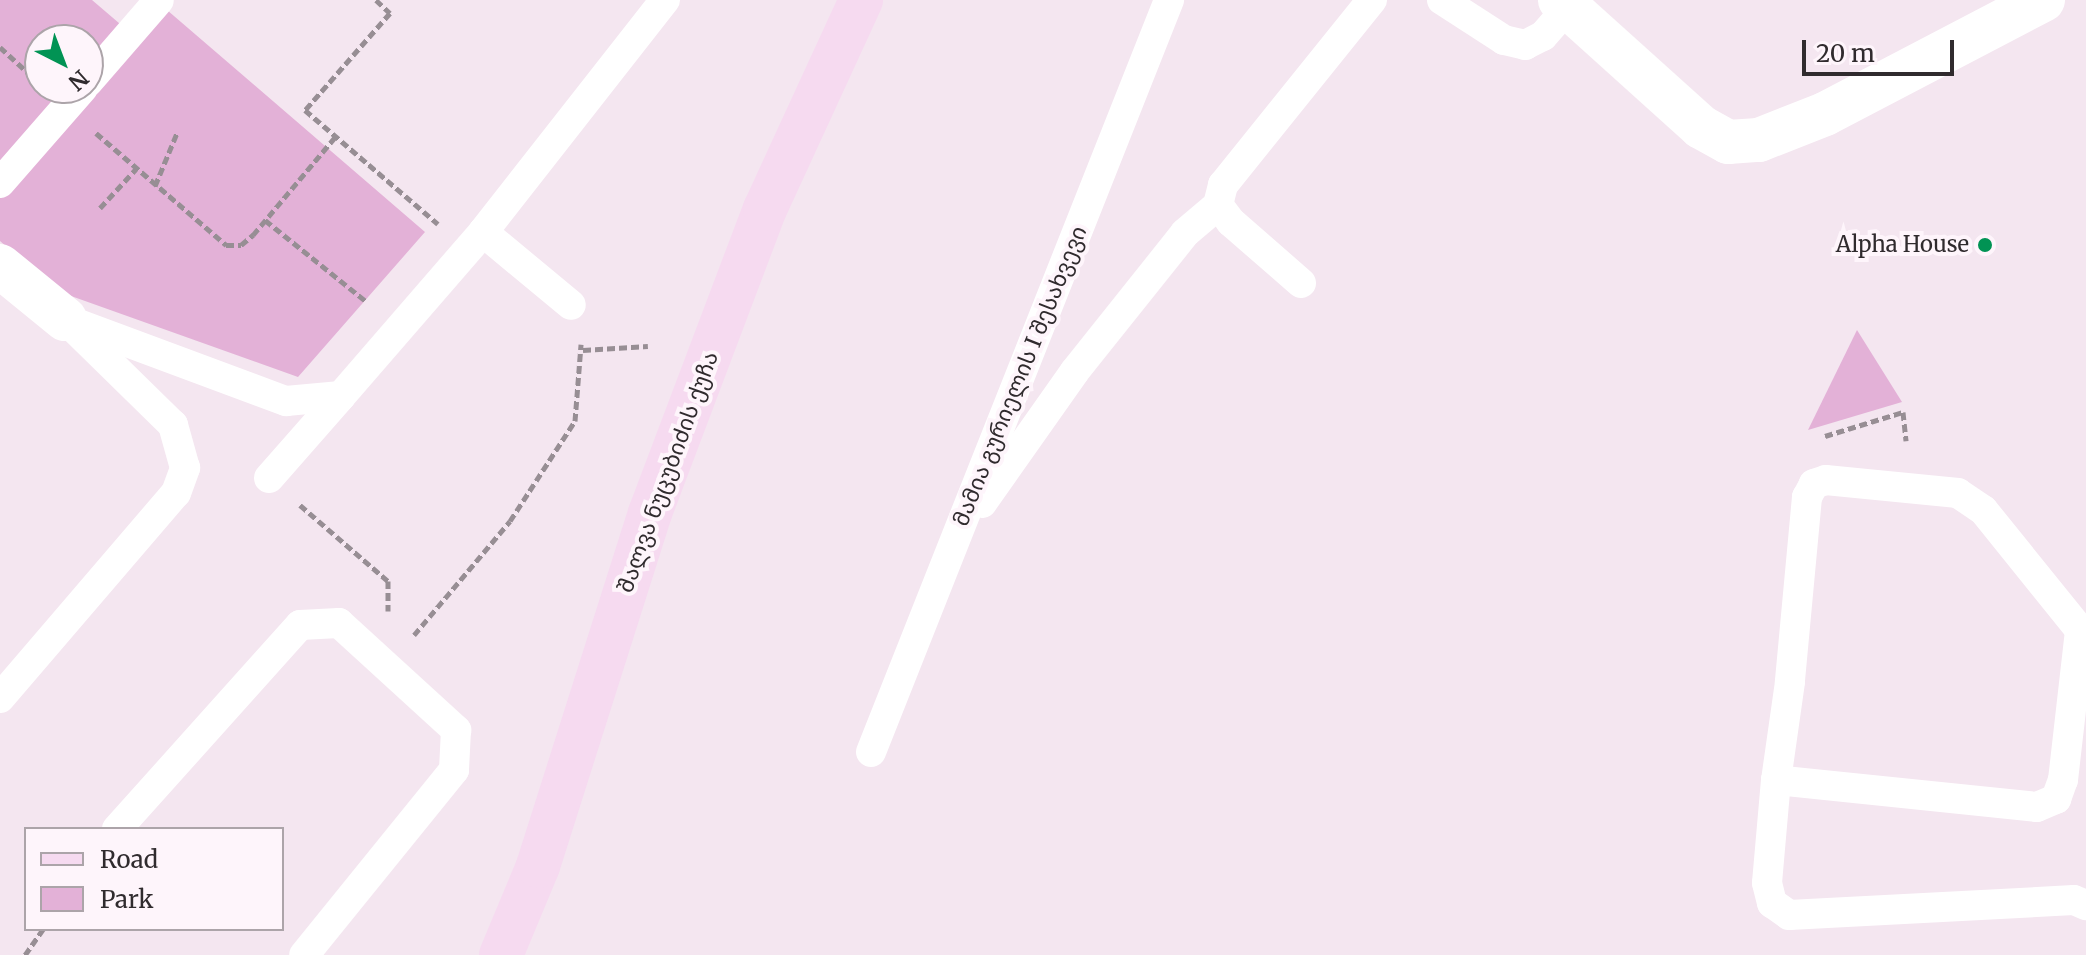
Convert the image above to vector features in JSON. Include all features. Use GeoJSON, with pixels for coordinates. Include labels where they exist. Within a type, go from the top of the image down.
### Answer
{"type":"FeatureCollection","features":[{"type":"Feature","properties":{"kind":"main road","name":"შალვა ნუცუბიძის ქუჩა"},"geometry":{"type":"LineString","coordinates":[[501,955],[538,866],[650,513],[765,209],[861,0]]}},
{"type":"Feature","properties":{"kind":"street"},"geometry":{"type":"LineString","coordinates":[[1564,4],[1701,127],[1728,142],[1759,140],[1825,114],[2043,0]]}},
{"type":"Feature","properties":{"kind":"street"},"geometry":{"type":"LineString","coordinates":[[0,266],[65,319]]}},
{"type":"Feature","properties":{"kind":"lane"},"geometry":{"type":"LineString","coordinates":[[104,64],[159,0]]}},
{"type":"Feature","properties":{"kind":"lane"},"geometry":{"type":"LineString","coordinates":[[269,478],[476,241],[665,0]]}},
{"type":"Feature","properties":{"kind":"lane","name":"მამია გურიელის I შესახვევი"},"geometry":{"type":"LineString","coordinates":[[871,752],[1169,0]]}},
{"type":"Feature","properties":{"kind":"lane"},"geometry":{"type":"LineString","coordinates":[[955,540],[1075,371],[1185,233],[1218,205],[1223,185],[1372,0]]}},
{"type":"Feature","properties":{"kind":"lane"},"geometry":{"type":"LineString","coordinates":[[1442,0],[1504,40],[1525,45],[1543,36],[1564,4]]}},
{"type":"Feature","properties":{"kind":"lane"},"geometry":{"type":"LineString","coordinates":[[0,183],[70,104]]}},
{"type":"Feature","properties":{"kind":"lane"},"geometry":{"type":"LineString","coordinates":[[1218,205],[1301,283]]}},
{"type":"Feature","properties":{"kind":"lane"},"geometry":{"type":"LineString","coordinates":[[476,241],[571,305]]}},
{"type":"Feature","properties":{"kind":"lane"},"geometry":{"type":"LineString","coordinates":[[65,319],[286,401],[341,396]]}},
{"type":"Feature","properties":{"kind":"lane"},"geometry":{"type":"LineString","coordinates":[[0,698],[176,493],[185,468],[173,425],[65,319]]}},
{"type":"Feature","properties":{"kind":"lane"},"geometry":{"type":"LineString","coordinates":[[1776,780],[2037,807],[2056,799],[2063,780],[2080,630],[1983,510],[1958,493],[1826,480],[1814,484],[1807,497],[1776,780],[1767,883],[1772,903],[1789,915],[2074,900],[2086,905]]}},
{"type":"Feature","properties":{"kind":"lane"},"geometry":{"type":"LineString","coordinates":[[119,827],[300,625],[339,623],[456,730],[454,770],[304,955]]}},
{"type":"Feature","properties":{"kind":"path"},"geometry":{"type":"LineString","coordinates":[[376,0],[390,13],[305,110],[476,241]]}},
{"type":"Feature","properties":{"kind":"path"},"geometry":{"type":"LineString","coordinates":[[0,47],[24,69]]}},
{"type":"Feature","properties":{"kind":"path"},"geometry":{"type":"LineString","coordinates":[[80,104],[136,169],[226,245],[241,245],[336,136]]}},
{"type":"Feature","properties":{"kind":"path"},"geometry":{"type":"LineString","coordinates":[[155,186],[177,133]]}},
{"type":"Feature","properties":{"kind":"path"},"geometry":{"type":"LineString","coordinates":[[100,208],[136,169]]}},
{"type":"Feature","properties":{"kind":"path"},"geometry":{"type":"LineString","coordinates":[[265,220],[364,299]]}},
{"type":"Feature","properties":{"kind":"path"},"geometry":{"type":"LineString","coordinates":[[388,668],[510,521],[575,421],[583,350],[571,305]]}},
{"type":"Feature","properties":{"kind":"path"},"geometry":{"type":"LineString","coordinates":[[583,350],[648,346]]}},
{"type":"Feature","properties":{"kind":"path"},"geometry":{"type":"LineString","coordinates":[[1813,439],[1903,412],[1906,441]]}},
{"type":"Feature","properties":{"kind":"path"},"geometry":{"type":"LineString","coordinates":[[269,478],[388,581],[388,668]]}},
{"type":"Feature","properties":{"kind":"path"},"geometry":{"type":"LineString","coordinates":[[25,955],[42,931]]}},
{"type":"Feature","properties":{"kind":"green space"},"geometry":{"type":"Polygon","coordinates":[[[0,0],[92,0],[140,41],[167,10],[425,232],[298,377],[57,291],[0,241],[0,0]]]}},
{"type":"Feature","properties":{"kind":"green space"},"geometry":{"type":"Polygon","coordinates":[[[1857,330],[1902,402],[1808,430],[1857,330]]]}},
{"type":"Feature","properties":{"kind":"place","name":"Alpha House"},"geometry":{"type":"Point","coordinates":[1985,245]}}]}
